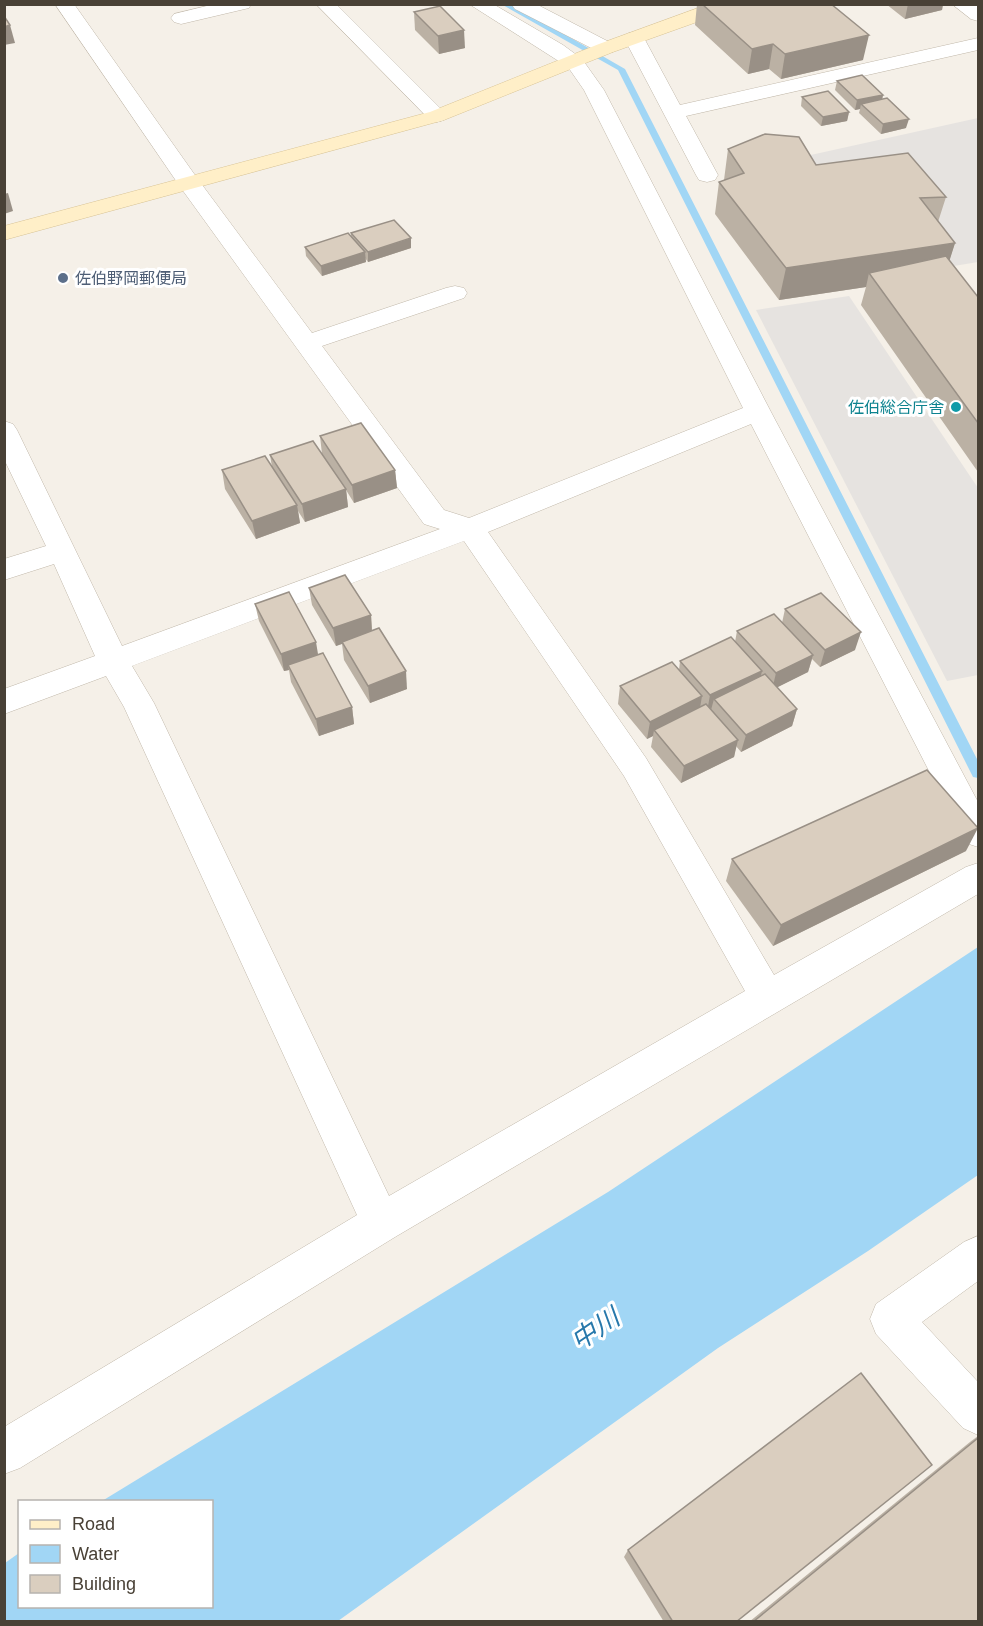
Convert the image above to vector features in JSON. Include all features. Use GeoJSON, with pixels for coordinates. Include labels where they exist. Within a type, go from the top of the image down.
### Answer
{"type":"FeatureCollection","features":[{"type":"Feature","properties":{"kind":"street"},"geometry":{"type":"LineString","coordinates":[[63,4],[189,183],[434,517],[470,528],[635,767],[768,997]]}},
{"type":"Feature","properties":{"kind":"street"},"geometry":{"type":"LineString","coordinates":[[181,18],[242,4]]}},
{"type":"Feature","properties":{"kind":"street"},"geometry":{"type":"LineString","coordinates":[[325,4],[437,116]]}},
{"type":"Feature","properties":{"kind":"street"},"geometry":{"type":"LineString","coordinates":[[478,4],[556,49],[591,55]]}},
{"type":"Feature","properties":{"kind":"street"},"geometry":{"type":"LineString","coordinates":[[522,4],[591,55],[594,90],[758,412],[978,833]]}},
{"type":"Feature","properties":{"kind":"street"},"geometry":{"type":"LineString","coordinates":[[4,233],[437,116],[634,38],[729,4]]}},
{"type":"Feature","properties":{"kind":"street"},"geometry":{"type":"LineString","coordinates":[[961,4],[978,15]]}},
{"type":"Feature","properties":{"kind":"street"},"geometry":{"type":"LineString","coordinates":[[634,38],[707,175]]}},
{"type":"Feature","properties":{"kind":"street"},"geometry":{"type":"LineString","coordinates":[[674,113],[978,44]]}},
{"type":"Feature","properties":{"kind":"street"},"geometry":{"type":"LineString","coordinates":[[306,343],[455,294]]}},
{"type":"Feature","properties":{"kind":"street"},"geometry":{"type":"LineString","coordinates":[[4,702],[470,528],[758,412]]}},
{"type":"Feature","properties":{"kind":"street"},"geometry":{"type":"LineString","coordinates":[[8,446],[62,551],[105,640],[112,660],[138,703],[381,1223]]}},
{"type":"Feature","properties":{"kind":"street"},"geometry":{"type":"LineString","coordinates":[[4,570],[62,551]]}},
{"type":"Feature","properties":{"kind":"street"},"geometry":{"type":"LineString","coordinates":[[4,1452],[381,1223],[978,877]]}},
{"type":"Feature","properties":{"kind":"street"},"geometry":{"type":"LineString","coordinates":[[978,1256],[891,1319],[978,1413]]}},
{"type":"Feature","properties":{"kind":"shaded area"},"geometry":{"type":"Polygon","coordinates":[[[978,118],[978,262],[954,266],[870,177],[770,164],[978,118]]]}},
{"type":"Feature","properties":{"kind":"shaded area"},"geometry":{"type":"Polygon","coordinates":[[[849,296],[978,488],[978,675],[947,681],[756,310],[849,296]]]}},
{"type":"Feature","properties":{"kind":"water","name":"中川"},"geometry":{"type":"Polygon","coordinates":[[[978,947],[978,1175],[868,1251],[718,1348],[338,1621],[5,1621],[5,1563],[18,1554],[18,1608],[213,1608],[213,1500],[104,1500],[608,1192],[978,947]]]}},
{"type":"Feature","properties":{"kind":"building"},"geometry":{"type":"Polygon","coordinates":[[[702,4],[831,4],[869,35],[785,54],[773,44],[752,49],[702,4]]]}},
{"type":"Feature","properties":{"kind":"building"},"geometry":{"type":"Polygon","coordinates":[[[440,6],[464,30],[438,36],[414,12],[440,6]]]}},
{"type":"Feature","properties":{"kind":"building"},"geometry":{"type":"Polygon","coordinates":[[[4,16],[10,25],[4,27],[4,16]]]}},
{"type":"Feature","properties":{"kind":"building"},"geometry":{"type":"Polygon","coordinates":[[[862,75],[883,95],[857,100],[837,81],[862,75]]]}},
{"type":"Feature","properties":{"kind":"building"},"geometry":{"type":"Polygon","coordinates":[[[828,91],[849,112],[823,117],[802,97],[828,91]]]}},
{"type":"Feature","properties":{"kind":"building"},"geometry":{"type":"Polygon","coordinates":[[[887,98],[909,119],[883,124],[861,104],[887,98]]]}},
{"type":"Feature","properties":{"kind":"building"},"geometry":{"type":"Polygon","coordinates":[[[765,134],[799,137],[816,165],[908,153],[946,197],[920,198],[955,243],[786,268],[719,182],[744,173],[728,149],[765,134]]]}},
{"type":"Feature","properties":{"kind":"building"},"geometry":{"type":"Polygon","coordinates":[[[394,220],[411,238],[368,252],[351,233],[394,220]]]}},
{"type":"Feature","properties":{"kind":"building"},"geometry":{"type":"Polygon","coordinates":[[[348,233],[365,252],[321,266],[305,247],[348,233]]]}},
{"type":"Feature","properties":{"kind":"building"},"geometry":{"type":"Polygon","coordinates":[[[946,256],[978,297],[978,423],[869,273],[946,256]]]}},
{"type":"Feature","properties":{"kind":"building"},"geometry":{"type":"Polygon","coordinates":[[[361,423],[395,470],[352,485],[320,436],[361,423]]]}},
{"type":"Feature","properties":{"kind":"building"},"geometry":{"type":"Polygon","coordinates":[[[313,441],[346,489],[302,504],[270,455],[313,441]]]}},
{"type":"Feature","properties":{"kind":"building"},"geometry":{"type":"Polygon","coordinates":[[[265,456],[297,505],[252,521],[222,470],[265,456]]]}},
{"type":"Feature","properties":{"kind":"building"},"geometry":{"type":"Polygon","coordinates":[[[345,575],[371,615],[333,628],[309,588],[345,575]]]}},
{"type":"Feature","properties":{"kind":"building"},"geometry":{"type":"Polygon","coordinates":[[[289,592],[316,642],[281,654],[255,604],[289,592]]]}},
{"type":"Feature","properties":{"kind":"building"},"geometry":{"type":"Polygon","coordinates":[[[821,593],[861,632],[825,650],[785,609],[821,593]]]}},
{"type":"Feature","properties":{"kind":"building"},"geometry":{"type":"Polygon","coordinates":[[[774,614],[813,655],[776,673],[737,631],[774,614]]]}},
{"type":"Feature","properties":{"kind":"building"},"geometry":{"type":"Polygon","coordinates":[[[379,628],[406,671],[368,686],[342,642],[379,628]]]}},
{"type":"Feature","properties":{"kind":"building"},"geometry":{"type":"Polygon","coordinates":[[[731,637],[762,671],[710,695],[680,661],[731,637]]]}},
{"type":"Feature","properties":{"kind":"building"},"geometry":{"type":"Polygon","coordinates":[[[323,653],[352,707],[316,719],[288,665],[323,653]]]}},
{"type":"Feature","properties":{"kind":"building"},"geometry":{"type":"Polygon","coordinates":[[[672,662],[702,696],[650,722],[620,686],[672,662]]]}},
{"type":"Feature","properties":{"kind":"building"},"geometry":{"type":"Polygon","coordinates":[[[765,674],[797,709],[746,735],[714,699],[765,674]]]}},
{"type":"Feature","properties":{"kind":"building"},"geometry":{"type":"Polygon","coordinates":[[[706,704],[738,740],[684,766],[654,730],[706,704]]]}},
{"type":"Feature","properties":{"kind":"building"},"geometry":{"type":"Polygon","coordinates":[[[927,770],[978,828],[781,925],[732,859],[927,770]]]}},
{"type":"Feature","properties":{"kind":"building"},"geometry":{"type":"Polygon","coordinates":[[[861,1373],[932,1465],[736,1622],[673,1622],[628,1550],[861,1373]]]}},
{"type":"Feature","properties":{"kind":"building"},"geometry":{"type":"Polygon","coordinates":[[[978,1438],[978,1622],[753,1622],[978,1438]]]}},
{"type":"Feature","properties":{"kind":"waterway"},"geometry":{"type":"LineString","coordinates":[[505,4],[621,69],[978,773]]}},
{"type":"Feature","properties":{"kind":"place","name":"佐伯野岡郵便局"},"geometry":{"type":"Point","coordinates":[63,278]}},
{"type":"Feature","properties":{"kind":"place","name":"佐伯総合庁舎"},"geometry":{"type":"Point","coordinates":[956,407]}}]}
